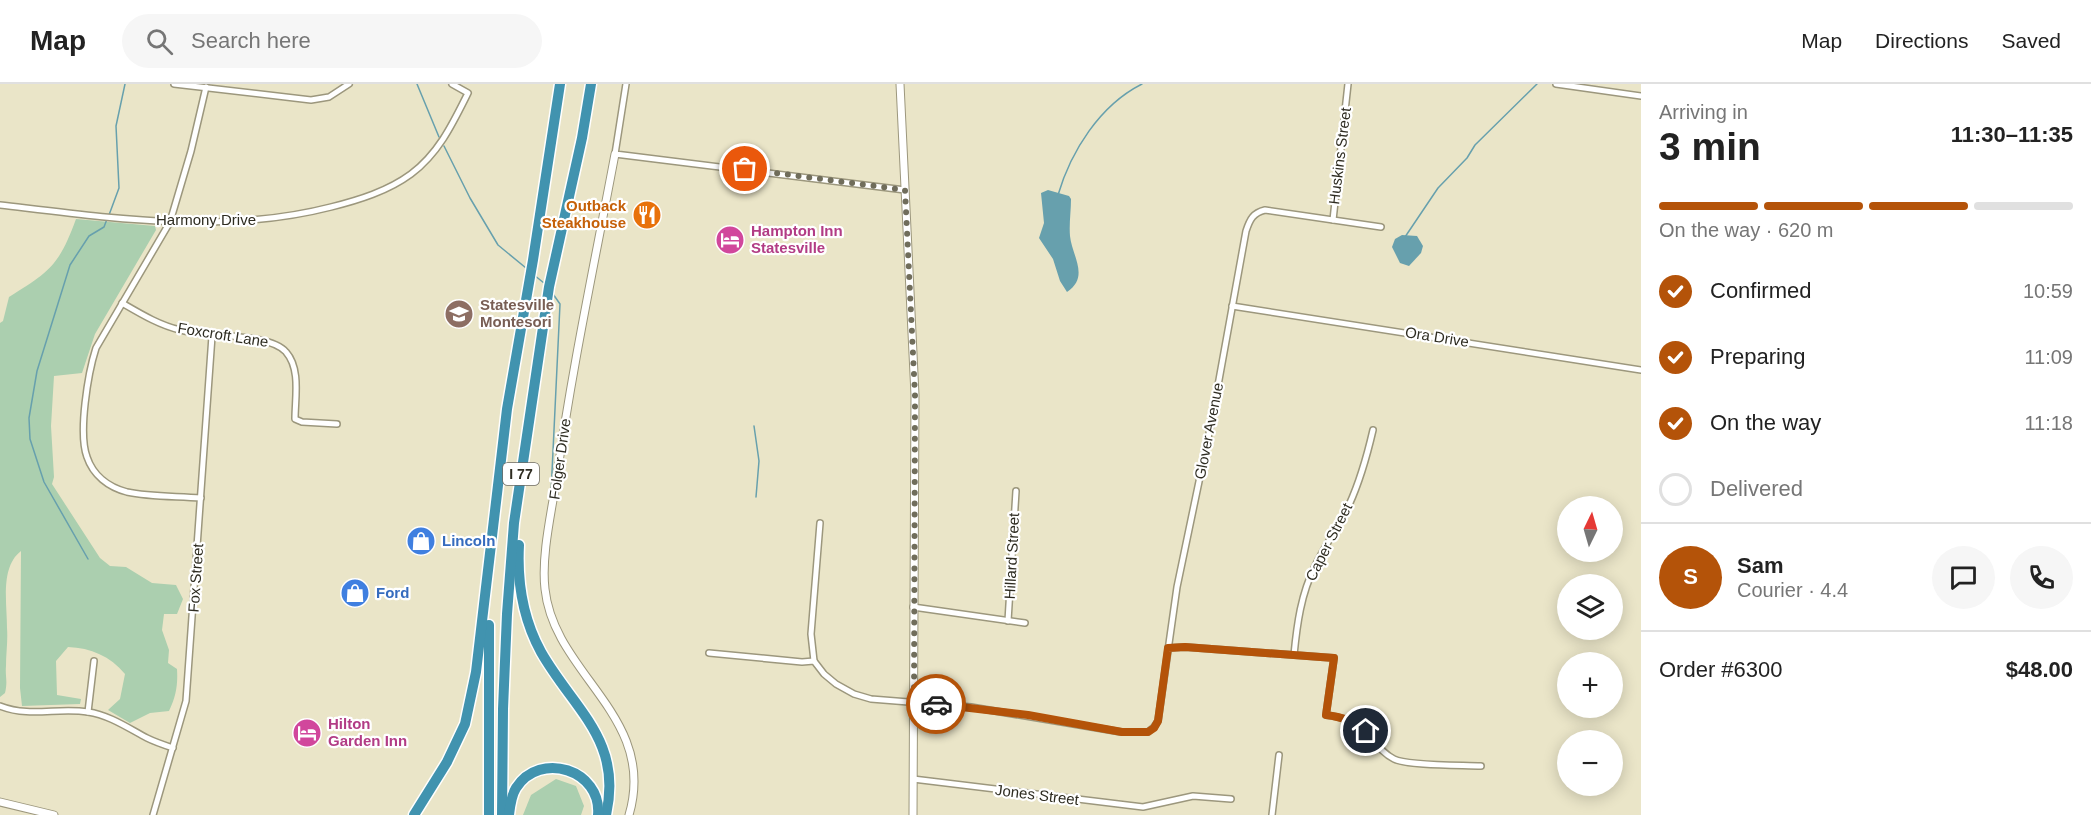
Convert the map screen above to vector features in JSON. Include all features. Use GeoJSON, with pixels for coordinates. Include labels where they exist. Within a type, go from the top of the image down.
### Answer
{"type":"FeatureCollection","features":[{"type":"Feature","properties":{"kind":"highway","name":"I 77"},"geometry":{"type":"LineString","coordinates":[[489,815],[490,561],[507,409],[560,84]]}},
{"type":"Feature","properties":{"kind":"highway","name":"I 77"},"geometry":{"type":"LineString","coordinates":[[502,815],[503,709],[514,523],[549,287],[582,138],[591,84]]}},
{"type":"Feature","properties":{"kind":"highway"},"geometry":{"type":"LineString","coordinates":[[535,380],[519,543],[519,587],[527,619],[540,650],[601,741],[608,760],[611,779],[606,815]]}},
{"type":"Feature","properties":{"kind":"highway"},"geometry":{"type":"LineString","coordinates":[[414,815],[447,762],[465,724],[476,672],[490,561]]}},
{"type":"Feature","properties":{"kind":"highway"},"geometry":{"type":"LineString","coordinates":[[509,815],[516,789],[525,778],[537,770],[551,767],[565,768],[578,774],[588,783],[596,795],[597,815]]}},
{"type":"Feature","properties":{"kind":"street"},"geometry":{"type":"LineString","coordinates":[[174,84],[311,100],[329,97],[349,84]]}},
{"type":"Feature","properties":{"kind":"street","name":"Harmony Drive"},"geometry":{"type":"LineString","coordinates":[[0,205],[170,222],[218,223],[273,219],[348,202],[392,186],[432,154],[448,132],[468,93],[452,84]]}},
{"type":"Feature","properties":{"kind":"street","name":"Folger Drive"},"geometry":{"type":"LineString","coordinates":[[626,84],[615,154],[576,355],[547,548],[545,588],[555,625],[570,653],[626,736],[635,786],[629,815]]}},
{"type":"Feature","properties":{"kind":"street"},"geometry":{"type":"LineString","coordinates":[[900,84],[915,395],[913,815]]}},
{"type":"Feature","properties":{"kind":"street","name":"Huskins Street"},"geometry":{"type":"LineString","coordinates":[[1254,215],[1265,210],[1333,220],[1348,84]]}},
{"type":"Feature","properties":{"kind":"street"},"geometry":{"type":"LineString","coordinates":[[1557,84],[1641,96]]}},
{"type":"Feature","properties":{"kind":"street"},"geometry":{"type":"LineString","coordinates":[[201,498],[127,492],[100,479],[87,458],[84,437],[92,362],[103,333],[170,222],[191,151],[206,87]]}},
{"type":"Feature","properties":{"kind":"street"},"geometry":{"type":"LineString","coordinates":[[615,154],[905,190]]}},
{"type":"Feature","properties":{"kind":"street","name":"Glover Avenue"},"geometry":{"type":"LineString","coordinates":[[914,702],[1028,715],[1122,732],[1148,732],[1154,728],[1158,721],[1177,588],[1194,513],[1246,231],[1254,215]]}},
{"type":"Feature","properties":{"kind":"street"},"geometry":{"type":"LineString","coordinates":[[1333,220],[1381,227]]}},
{"type":"Feature","properties":{"kind":"street","name":"Foxcroft Lane"},"geometry":{"type":"LineString","coordinates":[[122,303],[150,319],[172,327],[212,336],[262,339],[275,343],[286,351],[293,363],[296,377],[295,419],[302,422],[337,424]]}},
{"type":"Feature","properties":{"kind":"street","name":"Ora Drive"},"geometry":{"type":"LineString","coordinates":[[1232,306],[1641,370]]}},
{"type":"Feature","properties":{"kind":"street","name":"Fox Street"},"geometry":{"type":"LineString","coordinates":[[153,815],[186,701],[189,679],[212,336]]}},
{"type":"Feature","properties":{"kind":"street","name":"Caper Street"},"geometry":{"type":"LineString","coordinates":[[1294,655],[1296,625],[1303,596],[1314,567],[1348,506],[1363,469],[1373,430]]}},
{"type":"Feature","properties":{"kind":"street","name":"Hillard Street"},"geometry":{"type":"LineString","coordinates":[[1008,621],[1016,491]]}},
{"type":"Feature","properties":{"kind":"street"},"geometry":{"type":"LineString","coordinates":[[820,523],[811,634],[814,661],[824,674],[854,694],[871,699],[914,702]]}},
{"type":"Feature","properties":{"kind":"street"},"geometry":{"type":"LineString","coordinates":[[913,607],[1025,623]]}},
{"type":"Feature","properties":{"kind":"street"},"geometry":{"type":"LineString","coordinates":[[1168,648],[1185,647],[1334,658],[1326,715],[1354,722],[1366,731],[1383,753],[1396,760],[1481,766]]}},
{"type":"Feature","properties":{"kind":"street"},"geometry":{"type":"LineString","coordinates":[[709,653],[802,662],[814,661]]}},
{"type":"Feature","properties":{"kind":"street"},"geometry":{"type":"LineString","coordinates":[[87,712],[94,662]]}},
{"type":"Feature","properties":{"kind":"street"},"geometry":{"type":"LineString","coordinates":[[0,706],[34,713],[73,710],[87,712],[109,718],[150,740],[173,748]]}},
{"type":"Feature","properties":{"kind":"street"},"geometry":{"type":"LineString","coordinates":[[1272,815],[1279,755]]}},
{"type":"Feature","properties":{"kind":"street","name":"Jones Street"},"geometry":{"type":"LineString","coordinates":[[913,779],[1133,807],[1152,806],[1193,796],[1231,799]]}},
{"type":"Feature","properties":{"kind":"street"},"geometry":{"type":"LineString","coordinates":[[0,802],[54,815]]}},
{"type":"Feature","properties":{"kind":"green space"},"geometry":{"type":"Polygon","coordinates":[[[76,219],[155,226],[156,230],[95,334],[82,373],[54,376],[51,426],[54,477],[52,484],[100,558],[110,566],[126,567],[152,583],[176,585],[183,599],[177,614],[164,614],[162,630],[169,650],[168,663],[177,669],[176,691],[169,711],[150,713],[130,723],[108,710],[120,699],[125,674],[106,658],[92,651],[76,648],[68,647],[56,661],[57,695],[81,699],[80,704],[22,706],[20,688],[21,551],[14,558],[7,576],[6,685],[5,693],[0,697],[0,323],[3,321],[9,297],[43,274],[58,258],[76,219]]]}},
{"type":"Feature","properties":{"kind":"green space"},"geometry":{"type":"Polygon","coordinates":[[[556,779],[576,786],[584,806],[581,815],[523,815],[531,795],[556,779]]]}},
{"type":"Feature","properties":{"kind":"water"},"geometry":{"type":"Polygon","coordinates":[[[1048,190],[1069,196],[1071,199],[1070,236],[1079,273],[1074,286],[1067,292],[1060,281],[1053,259],[1039,238],[1044,223],[1041,193],[1048,190]]]}},
{"type":"Feature","properties":{"kind":"water"},"geometry":{"type":"Polygon","coordinates":[[[1402,235],[1417,236],[1423,246],[1421,253],[1409,266],[1400,263],[1392,247],[1395,239],[1402,235]]]}},
{"type":"Feature","properties":{"kind":"waterway"},"geometry":{"type":"LineString","coordinates":[[109,215],[119,188],[116,126],[125,84]]}},
{"type":"Feature","properties":{"kind":"waterway"},"geometry":{"type":"LineString","coordinates":[[417,84],[439,137]]}},
{"type":"Feature","properties":{"kind":"waterway"},"geometry":{"type":"LineString","coordinates":[[1058,195],[1071,162],[1089,131],[1113,104],[1142,84]]}},
{"type":"Feature","properties":{"kind":"waterway"},"geometry":{"type":"LineString","coordinates":[[1405,237],[1438,188],[1467,158],[1475,145],[1537,84]]}},
{"type":"Feature","properties":{"kind":"waterway"},"geometry":{"type":"LineString","coordinates":[[444,146],[470,198],[498,245],[526,268]]}},
{"type":"Feature","properties":{"kind":"waterway"},"geometry":{"type":"LineString","coordinates":[[88,559],[44,482],[30,439],[29,418],[37,371],[70,265],[89,236],[104,227],[107,219]]}},
{"type":"Feature","properties":{"kind":"waterway"},"geometry":{"type":"LineString","coordinates":[[534,275],[544,283]]}},
{"type":"Feature","properties":{"kind":"waterway"},"geometry":{"type":"LineString","coordinates":[[551,493],[560,304],[553,294]]}},
{"type":"Feature","properties":{"kind":"waterway"},"geometry":{"type":"LineString","coordinates":[[754,426],[759,461],[756,497]]}},
{"type":"Feature","properties":{"kind":"way so far"},"geometry":{"type":"LineString","coordinates":[[745,169],[905,190],[915,395],[914,702],[936,704]]}},
{"type":"Feature","properties":{"kind":"place","name":"Outback Steakhouse"},"geometry":{"type":"Point","coordinates":[647,215]}},
{"type":"Feature","properties":{"kind":"place","name":"Hampton Inn Statesville"},"geometry":{"type":"Point","coordinates":[730,240]}},
{"type":"Feature","properties":{"kind":"place","name":"Statesville Montesori"},"geometry":{"type":"Point","coordinates":[459,314]}},
{"type":"Feature","properties":{"kind":"place","name":"Lincoln"},"geometry":{"type":"Point","coordinates":[421,541]}},
{"type":"Feature","properties":{"kind":"place","name":"Ford"},"geometry":{"type":"Point","coordinates":[355,593]}},
{"type":"Feature","properties":{"kind":"place","name":"Hilton Garden Inn"},"geometry":{"type":"Point","coordinates":[307,733]}},
{"type":"Feature","properties":{"kind":"route"},"geometry":{"type":"LineString","coordinates":[[936,704],[1028,715],[1122,732],[1148,732],[1158,721],[1168,648],[1185,647],[1334,658],[1326,715],[1354,722],[1366,731]]}}]}
